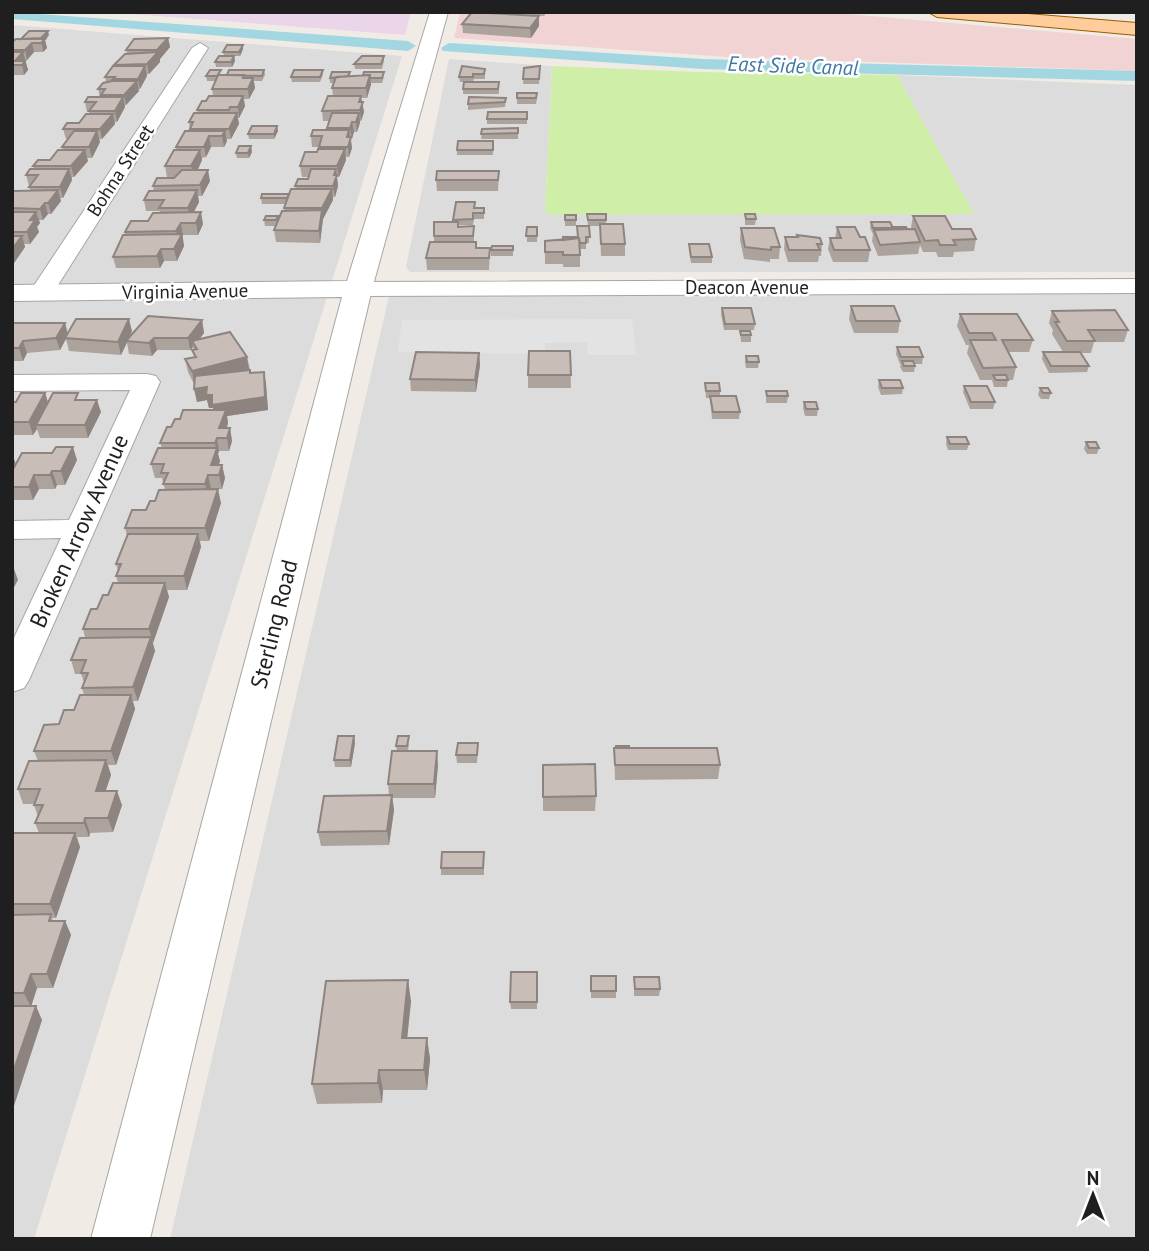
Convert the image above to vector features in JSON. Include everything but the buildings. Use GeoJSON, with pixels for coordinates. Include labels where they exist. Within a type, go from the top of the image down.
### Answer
{"type":"FeatureCollection","features":[{"type":"Feature","properties":{"kind":"main road"},"geometry":{"type":"LineString","coordinates":[[937,12],[1137,29]]}},
{"type":"Feature","properties":{"kind":"street","name":"Sterling Road"},"geometry":{"type":"LineString","coordinates":[[120,1239],[358,289],[439,12]]}},
{"type":"Feature","properties":{"kind":"street","name":"Bohna Street"},"geometry":{"type":"LineString","coordinates":[[41,293],[200,48]]}},
{"type":"Feature","properties":{"kind":"street","name":"Deacon Avenue"},"geometry":{"type":"LineString","coordinates":[[358,289],[1137,286]]}},
{"type":"Feature","properties":{"kind":"street","name":"Virginia Avenue"},"geometry":{"type":"LineString","coordinates":[[12,293],[358,289]]}},
{"type":"Feature","properties":{"kind":"street","name":"Broken Arrow Avenue"},"geometry":{"type":"LineString","coordinates":[[12,383],[147,382],[12,680]]}},
{"type":"Feature","properties":{"kind":"street"},"geometry":{"type":"LineString","coordinates":[[12,530],[80,530]]}},
{"type":"Feature","properties":{"kind":"shaded area"},"geometry":{"type":"Polygon","coordinates":[[[105,12],[411,12],[405,35],[105,12]]]}},
{"type":"Feature","properties":{"kind":"shaded area"},"geometry":{"type":"Polygon","coordinates":[[[460,12],[825,12],[1137,39],[1137,71],[727,57],[454,38],[460,12]]]}},
{"type":"Feature","properties":{"kind":"shaded area"},"geometry":{"type":"Polygon","coordinates":[[[12,25],[402,56],[34,1239],[12,1239],[12,25]]]}},
{"type":"Feature","properties":{"kind":"shaded area"},"geometry":{"type":"Polygon","coordinates":[[[449,59],[552,66],[545,212],[973,214],[897,75],[1137,85],[1137,272],[410,272],[406,267],[449,59]]]}},
{"type":"Feature","properties":{"kind":"shaded area"},"geometry":{"type":"Polygon","coordinates":[[[1137,290],[1137,1239],[170,1239],[390,292],[1137,290]]]}},
{"type":"Feature","properties":{"kind":"shaded area"},"geometry":{"type":"Polygon","coordinates":[[[632,319],[636,355],[588,355],[587,342],[545,343],[546,354],[398,352],[402,320],[632,319]]]}},
{"type":"Feature","properties":{"kind":"green space"},"geometry":{"type":"Polygon","coordinates":[[[552,66],[698,72],[897,75],[974,214],[553,215],[545,212],[552,66]]]}},
{"type":"Feature","properties":{"kind":"waterway","name":"East Side Canal"},"geometry":{"type":"LineString","coordinates":[[12,15],[408,46]]}},
{"type":"Feature","properties":{"kind":"waterway","name":"East Side Canal"},"geometry":{"type":"LineString","coordinates":[[449,48],[703,64],[1137,76]]}}]}
